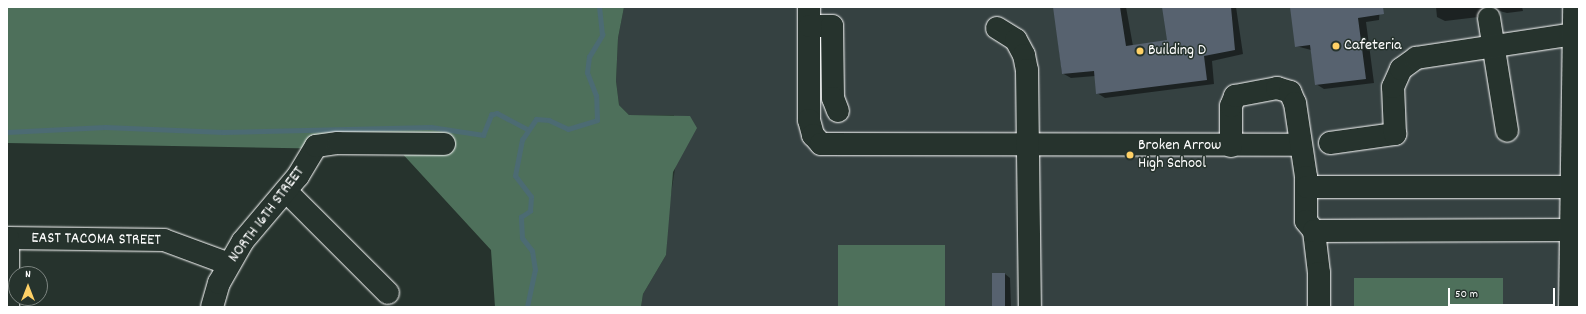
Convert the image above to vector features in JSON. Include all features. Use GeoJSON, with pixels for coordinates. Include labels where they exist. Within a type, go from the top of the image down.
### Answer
{"type":"FeatureCollection","features":[{"type":"Feature","properties":{"kind":"street"},"geometry":{"type":"LineString","coordinates":[[1570,307],[1574,7]]}},
{"type":"Feature","properties":{"kind":"street"},"geometry":{"type":"LineString","coordinates":[[838,111],[833,98],[832,26],[809,16],[809,120],[813,135],[821,144],[1027,146],[1231,146],[1299,144]]}},
{"type":"Feature","properties":{"kind":"street"},"geometry":{"type":"LineString","coordinates":[[1489,18],[1492,45],[1507,132]]}},
{"type":"Feature","properties":{"kind":"street"},"geometry":{"type":"LineString","coordinates":[[997,28],[1016,40],[1024,55],[1030,307]]}},
{"type":"Feature","properties":{"kind":"street"},"geometry":{"type":"LineString","coordinates":[[1330,143],[1395,134],[1393,87],[1401,69],[1416,58],[1492,45],[1574,34]]}},
{"type":"Feature","properties":{"kind":"street"},"geometry":{"type":"LineString","coordinates":[[1231,146],[1231,106],[1235,96],[1277,88],[1290,92],[1295,103],[1299,144],[1307,187],[1306,221],[1314,231],[1320,307]]}},
{"type":"Feature","properties":{"kind":"street","name":"NORTH 16TH STREET"},"geometry":{"type":"LineString","coordinates":[[212,307],[229,264],[250,231],[286,191],[316,146],[338,143],[444,144]]}},
{"type":"Feature","properties":{"kind":"street"},"geometry":{"type":"LineString","coordinates":[[1307,187],[1571,187]]}},
{"type":"Feature","properties":{"kind":"street"},"geometry":{"type":"LineString","coordinates":[[286,191],[388,293]]}},
{"type":"Feature","properties":{"kind":"street"},"geometry":{"type":"LineString","coordinates":[[1314,231],[1571,230]]}},
{"type":"Feature","properties":{"kind":"street"},"geometry":{"type":"LineString","coordinates":[[8,238],[8,307]]}},
{"type":"Feature","properties":{"kind":"street","name":"EAST TACOMA STREET"},"geometry":{"type":"LineString","coordinates":[[8,238],[164,240],[229,264]]}},
{"type":"Feature","properties":{"kind":"shaded area","name":"Broken Arrow High School"},"geometry":{"type":"Polygon","coordinates":[[[624,7],[1579,7],[1579,307],[641,307],[643,294],[666,255],[668,213],[676,163],[674,115],[629,115],[619,105],[616,81],[618,38],[624,7]]]}},
{"type":"Feature","properties":{"kind":"green space"},"geometry":{"type":"Polygon","coordinates":[[[7,7],[624,7],[618,38],[616,81],[619,105],[629,115],[690,116],[697,128],[673,172],[666,255],[643,294],[641,307],[495,307],[491,250],[399,150],[7,143],[7,7]]]}},
{"type":"Feature","properties":{"kind":"green space"},"geometry":{"type":"Polygon","coordinates":[[[838,245],[945,245],[945,307],[838,307],[838,245]]]}},
{"type":"Feature","properties":{"kind":"green space"},"geometry":{"type":"Polygon","coordinates":[[[1354,278],[1503,278],[1503,307],[1354,307],[1354,278]]]}},
{"type":"Feature","properties":{"kind":"building","name":"Building D"},"geometry":{"type":"Polygon","coordinates":[[[1053,7],[1120,7],[1126,46],[1167,40],[1162,7],[1231,7],[1235,50],[1204,56],[1207,80],[1096,94],[1094,71],[1062,74],[1053,7]]]}},
{"type":"Feature","properties":{"kind":"building","name":"Cafeteria"},"geometry":{"type":"Polygon","coordinates":[[[1290,7],[1383,7],[1384,14],[1358,18],[1366,79],[1315,85],[1310,45],[1295,47],[1290,7]]]}},
{"type":"Feature","properties":{"kind":"building"},"geometry":{"type":"Polygon","coordinates":[[[992,273],[1005,273],[1005,307],[992,307],[992,273]]]}},
{"type":"Feature","properties":{"kind":"waterway"},"geometry":{"type":"LineString","coordinates":[[527,307],[535,270],[532,251],[522,238],[521,217],[530,211],[531,197],[515,176],[522,140],[536,119],[549,120],[568,129],[597,120],[596,96],[587,73],[589,57],[602,35],[599,7]]}},
{"type":"Feature","properties":{"kind":"waterway"},"geometry":{"type":"LineString","coordinates":[[7,132],[105,127],[223,132],[431,127],[483,135],[491,115],[497,113],[527,129]]}},
{"type":"Feature","properties":{"kind":"place","name":"Cafeteria"},"geometry":{"type":"Point","coordinates":[1336,46]}},
{"type":"Feature","properties":{"kind":"place","name":"Building D"},"geometry":{"type":"Point","coordinates":[1140,51]}},
{"type":"Feature","properties":{"kind":"place","name":"Broken Arrow High School"},"geometry":{"type":"Point","coordinates":[1130,155]}}]}
